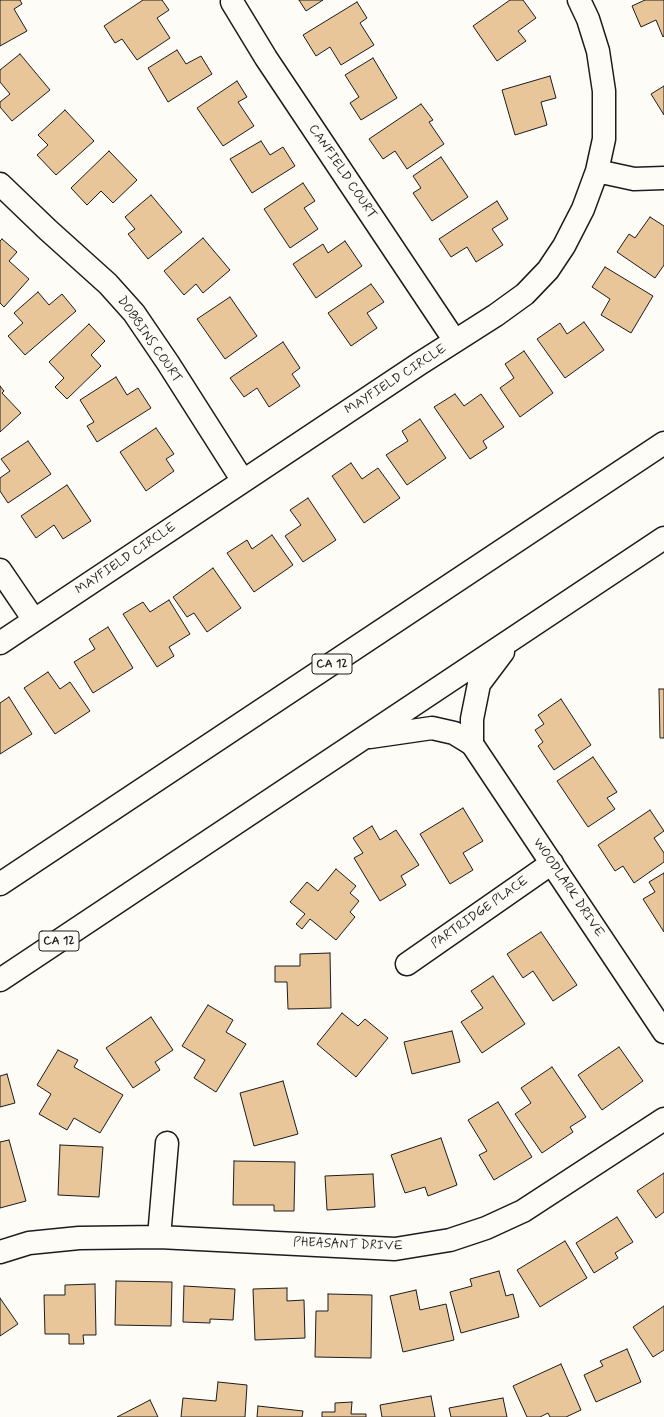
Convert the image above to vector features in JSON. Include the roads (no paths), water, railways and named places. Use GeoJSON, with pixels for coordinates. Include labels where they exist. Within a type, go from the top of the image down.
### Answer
{"type":"FeatureCollection","features":[{"type":"Feature","properties":{"kind":"main road","name":"MAYFIELD CIRCLE"},"geometry":{"type":"LineString","coordinates":[[0,643],[242,481],[496,315],[525,294],[548,270],[564,246],[583,209],[597,172],[604,139],[604,91],[598,51],[588,19],[579,0]]}},
{"type":"Feature","properties":{"kind":"main road","name":"CANFIELD COURT"},"geometry":{"type":"LineString","coordinates":[[232,2],[266,58],[455,341]]}},
{"type":"Feature","properties":{"kind":"main road"},"geometry":{"type":"LineString","coordinates":[[597,172],[634,179],[664,178]]}},
{"type":"Feature","properties":{"kind":"main road","name":"DOBBINS COURT"},"geometry":{"type":"LineString","coordinates":[[0,184],[108,284],[134,313],[168,363],[242,481]]}},
{"type":"Feature","properties":{"kind":"main road","name":"CA 12"},"geometry":{"type":"LineString","coordinates":[[0,884],[664,443]]}},
{"type":"Feature","properties":{"kind":"main road","name":"CA 12"},"geometry":{"type":"LineString","coordinates":[[0,980],[664,538]]}},
{"type":"Feature","properties":{"kind":"main road"},"geometry":{"type":"LineString","coordinates":[[0,570],[34,620]]}},
{"type":"Feature","properties":{"kind":"main road"},"geometry":{"type":"LineString","coordinates":[[472,744],[472,719],[479,684],[514,638]]}},
{"type":"Feature","properties":{"kind":"main road"},"geometry":{"type":"LineString","coordinates":[[364,737],[432,728],[454,733],[472,744]]}},
{"type":"Feature","properties":{"kind":"main road","name":"WOODLARK DRIVE"},"geometry":{"type":"LineString","coordinates":[[472,744],[664,1032]]}},
{"type":"Feature","properties":{"kind":"main road","name":"PARTRIDGE PLACE"},"geometry":{"type":"LineString","coordinates":[[407,964],[552,863]]}},
{"type":"Feature","properties":{"kind":"main road","name":"PHEASANT DRIVE"},"geometry":{"type":"LineString","coordinates":[[0,1252],[30,1243],[79,1238],[159,1237],[395,1249],[450,1240],[486,1228],[523,1211],[664,1119]]}},
{"type":"Feature","properties":{"kind":"main road"},"geometry":{"type":"LineString","coordinates":[[159,1237],[167,1143]]}}]}
